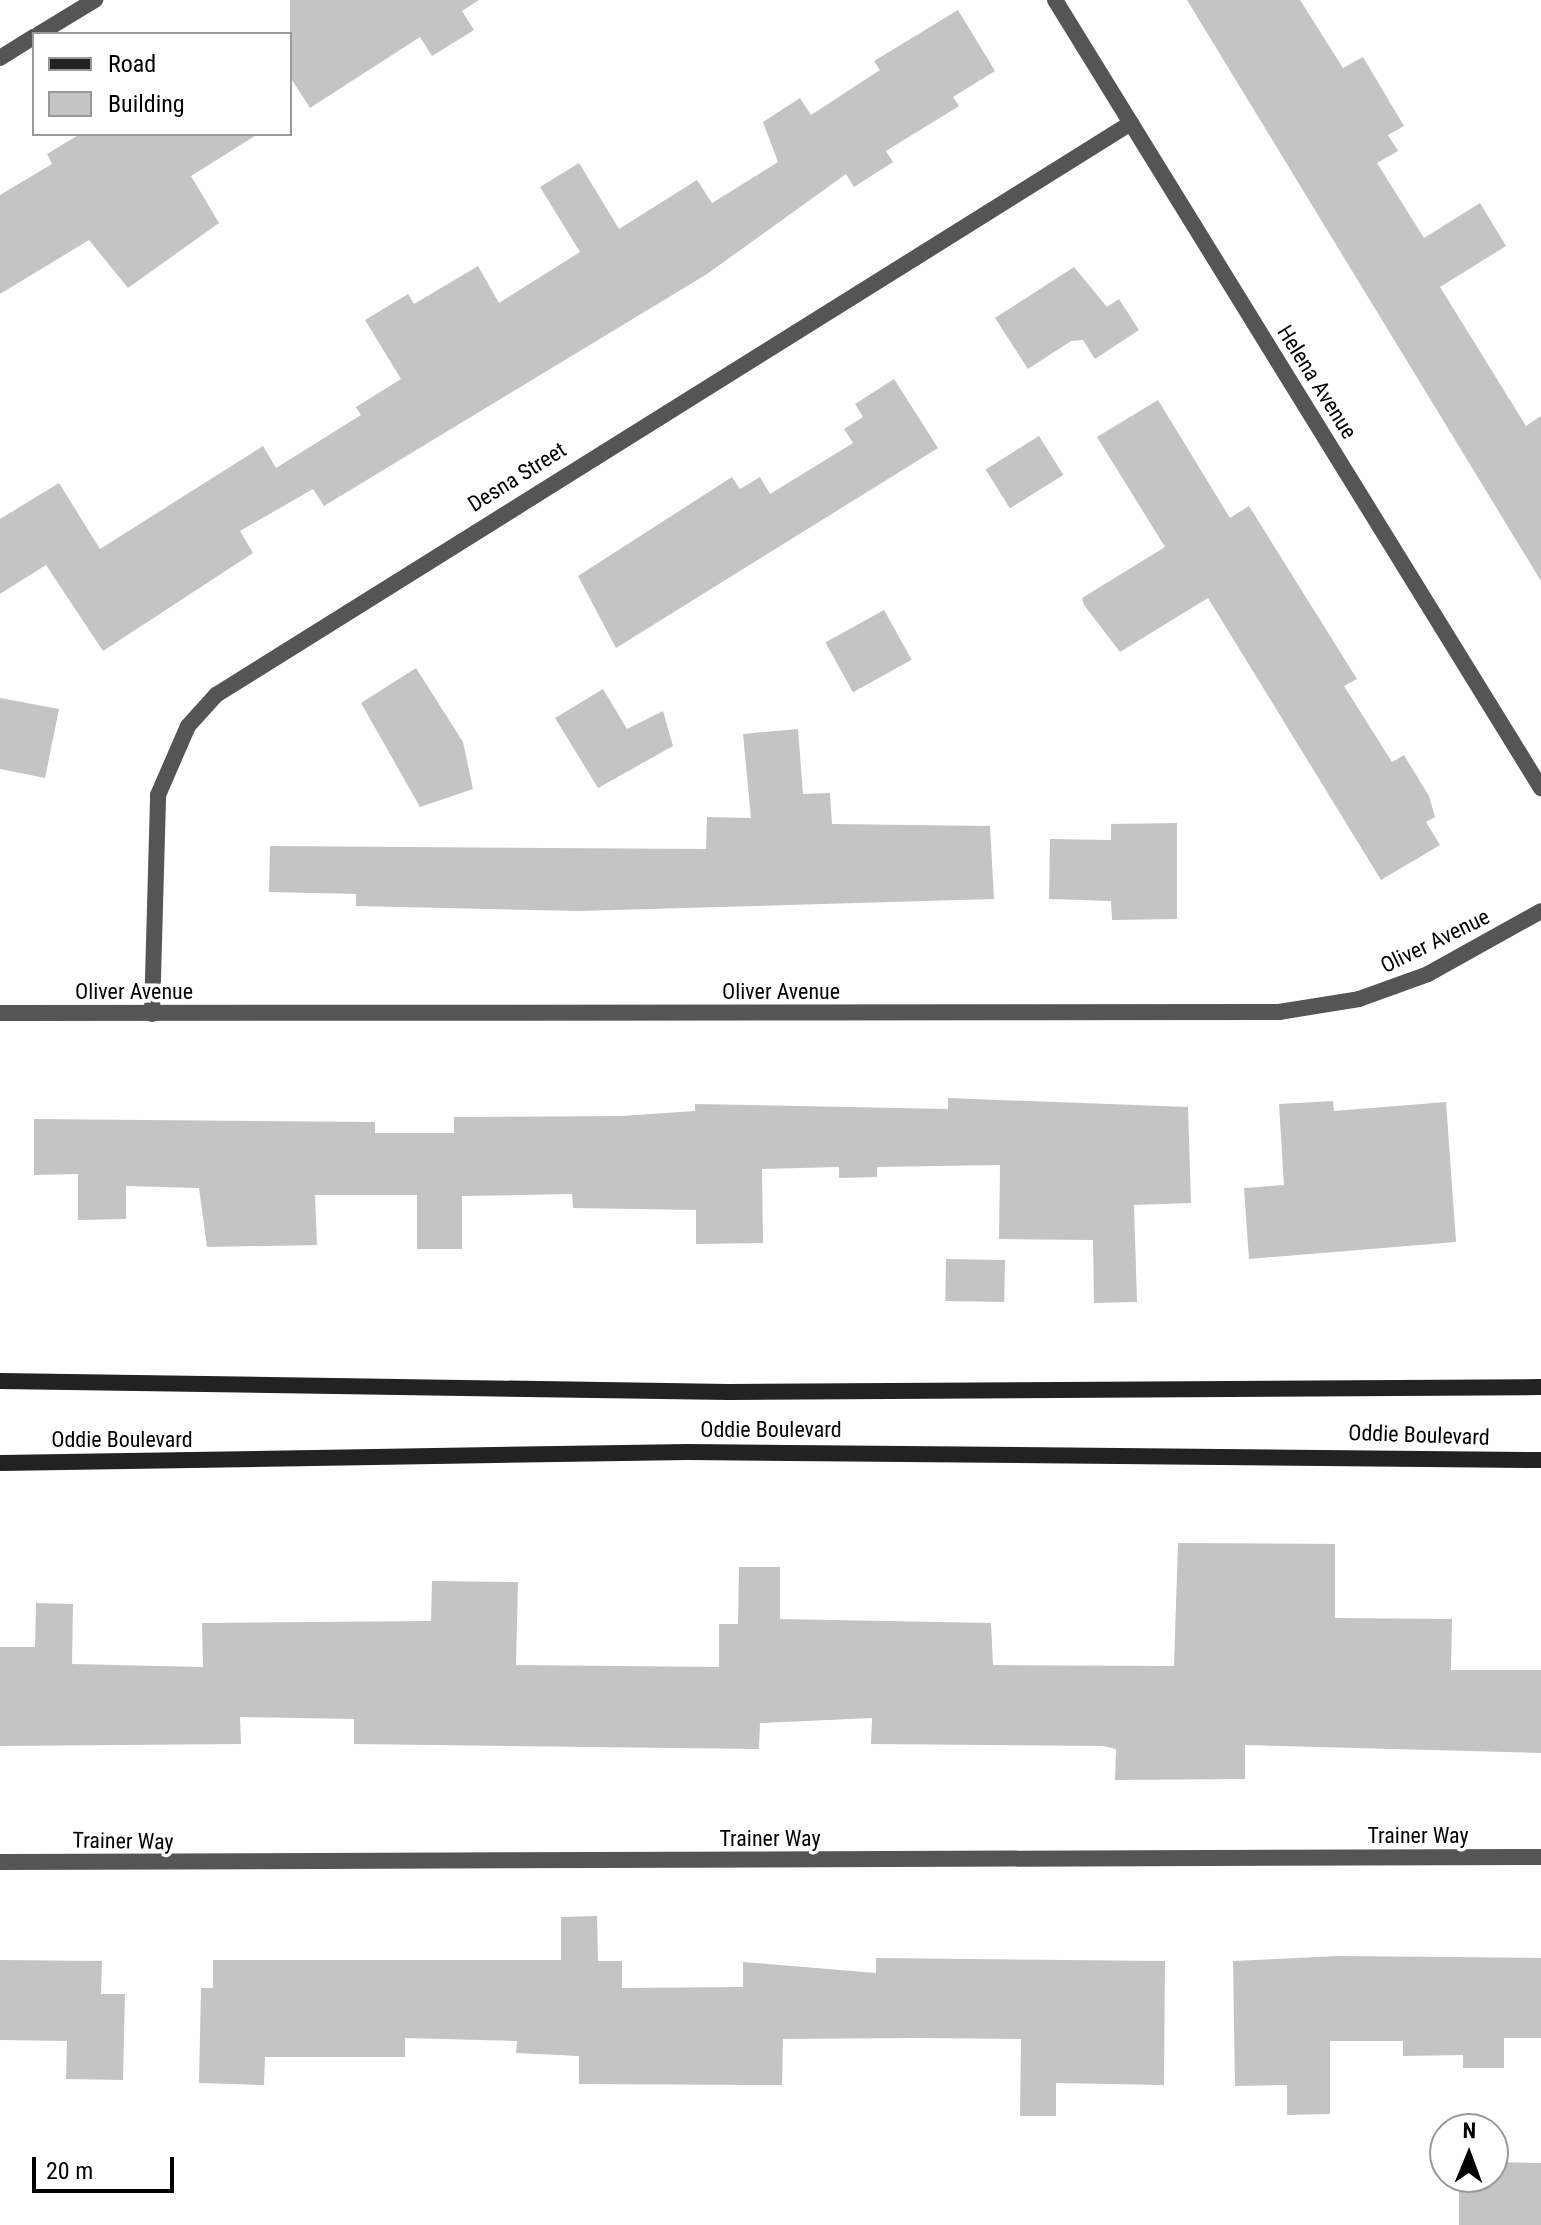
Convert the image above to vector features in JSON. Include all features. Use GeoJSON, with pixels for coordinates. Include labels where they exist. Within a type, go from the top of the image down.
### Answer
{"type":"FeatureCollection","features":[{"type":"Feature","properties":{"kind":"main road","name":"Oddie Boulevard"},"geometry":{"type":"LineString","coordinates":[[0,1381],[729,1392],[1541,1387]]}},
{"type":"Feature","properties":{"kind":"main road","name":"Oddie Boulevard"},"geometry":{"type":"LineString","coordinates":[[0,1463],[688,1452],[1541,1460]]}},
{"type":"Feature","properties":{"kind":"street"},"geometry":{"type":"LineString","coordinates":[[42,32],[95,0]]}},
{"type":"Feature","properties":{"kind":"street","name":"Helena Avenue"},"geometry":{"type":"LineString","coordinates":[[1055,0],[1541,788]]}},
{"type":"Feature","properties":{"kind":"street"},"geometry":{"type":"LineString","coordinates":[[0,58],[32,38]]}},
{"type":"Feature","properties":{"kind":"street","name":"Desna Street"},"geometry":{"type":"LineString","coordinates":[[152,1014],[158,795],[188,726],[216,695],[1131,123]]}},
{"type":"Feature","properties":{"kind":"street","name":"Oliver Avenue"},"geometry":{"type":"LineString","coordinates":[[0,1013],[1279,1012],[1359,999],[1428,974],[1541,911]]}},
{"type":"Feature","properties":{"kind":"street","name":"Trainer Way"},"geometry":{"type":"LineString","coordinates":[[0,1862],[1541,1857]]}},
{"type":"Feature","properties":{"kind":"building"},"geometry":{"type":"Polygon","coordinates":[[[290,0],[479,0],[462,11],[474,30],[432,56],[420,37],[310,108],[292,80],[290,0]]]}},
{"type":"Feature","properties":{"kind":"building"},"geometry":{"type":"Polygon","coordinates":[[[1187,0],[1300,0],[1343,68],[1363,57],[1404,126],[1388,135],[1398,151],[1377,163],[1424,238],[1480,203],[1506,246],[1440,287],[1526,426],[1541,416],[1541,581],[1187,0]]]}},
{"type":"Feature","properties":{"kind":"building"},"geometry":{"type":"Polygon","coordinates":[[[958,10],[995,71],[953,97],[959,106],[886,151],[893,162],[854,187],[846,174],[707,274],[324,506],[313,489],[240,531],[253,553],[103,651],[46,565],[0,594],[0,519],[59,483],[100,549],[263,446],[276,468],[361,415],[356,407],[401,379],[365,320],[408,294],[414,304],[478,266],[499,303],[580,252],[540,187],[579,163],[619,229],[697,180],[712,203],[778,162],[763,122],[800,98],[811,115],[880,70],[874,61],[958,10]]]}},
{"type":"Feature","properties":{"kind":"building"},"geometry":{"type":"Polygon","coordinates":[[[77,136],[255,136],[191,176],[219,223],[128,288],[89,240],[0,294],[0,195],[52,164],[47,154],[77,136]]]}},
{"type":"Feature","properties":{"kind":"building"},"geometry":{"type":"Polygon","coordinates":[[[1074,267],[1107,307],[1119,299],[1139,330],[1095,359],[1083,340],[1071,341],[1028,369],[995,318],[1074,267]]]}},
{"type":"Feature","properties":{"kind":"building"},"geometry":{"type":"Polygon","coordinates":[[[894,379],[938,448],[616,648],[578,576],[732,477],[740,489],[760,477],[770,494],[853,443],[844,429],[863,417],[855,404],[894,379]]]}},
{"type":"Feature","properties":{"kind":"building"},"geometry":{"type":"Polygon","coordinates":[[[1158,400],[1230,518],[1249,506],[1357,679],[1344,686],[1392,762],[1404,755],[1429,796],[1435,817],[1426,822],[1440,845],[1381,880],[1208,598],[1120,652],[1084,605],[1082,598],[1165,547],[1097,437],[1158,400]]]}},
{"type":"Feature","properties":{"kind":"building"},"geometry":{"type":"Polygon","coordinates":[[[1039,436],[1063,475],[1010,508],[986,469],[1039,436]]]}},
{"type":"Feature","properties":{"kind":"building"},"geometry":{"type":"Polygon","coordinates":[[[884,610],[912,660],[853,692],[825,642],[884,610]]]}},
{"type":"Feature","properties":{"kind":"building"},"geometry":{"type":"Polygon","coordinates":[[[416,668],[463,742],[473,789],[420,807],[361,703],[416,668]]]}},
{"type":"Feature","properties":{"kind":"building"},"geometry":{"type":"Polygon","coordinates":[[[603,689],[627,729],[663,711],[673,746],[598,788],[555,718],[603,689]]]}},
{"type":"Feature","properties":{"kind":"building"},"geometry":{"type":"Polygon","coordinates":[[[0,698],[59,709],[45,778],[0,769],[0,698]]]}},
{"type":"Feature","properties":{"kind":"building"},"geometry":{"type":"Polygon","coordinates":[[[798,729],[803,794],[830,793],[832,824],[990,826],[994,899],[580,911],[356,906],[356,894],[269,892],[270,846],[706,849],[707,817],[751,818],[743,734],[798,729]]]}},
{"type":"Feature","properties":{"kind":"building"},"geometry":{"type":"Polygon","coordinates":[[[1177,823],[1177,919],[1112,920],[1111,901],[1049,899],[1050,839],[1111,840],[1111,824],[1177,823]]]}},
{"type":"Feature","properties":{"kind":"building"},"geometry":{"type":"Polygon","coordinates":[[[948,1098],[1188,1107],[1191,1203],[1134,1205],[1137,1302],[1094,1303],[1093,1240],[999,1239],[1000,1165],[877,1167],[877,1177],[839,1178],[839,1167],[762,1169],[763,1243],[696,1244],[696,1210],[573,1208],[572,1194],[462,1196],[462,1249],[417,1249],[417,1195],[315,1195],[317,1245],[207,1247],[199,1188],[126,1186],[126,1219],[78,1220],[78,1174],[34,1175],[34,1119],[375,1122],[375,1133],[454,1133],[454,1117],[622,1116],[695,1111],[695,1104],[948,1109],[948,1098]]]}},
{"type":"Feature","properties":{"kind":"building"},"geometry":{"type":"Polygon","coordinates":[[[1333,1101],[1334,1111],[1446,1102],[1456,1242],[1249,1259],[1244,1188],[1284,1185],[1279,1104],[1333,1101]]]}},
{"type":"Feature","properties":{"kind":"building"},"geometry":{"type":"Polygon","coordinates":[[[946,1259],[1005,1260],[1004,1302],[945,1301],[946,1259]]]}},
{"type":"Feature","properties":{"kind":"building"},"geometry":{"type":"Polygon","coordinates":[[[1178,1543],[1335,1544],[1335,1618],[1452,1619],[1451,1670],[1541,1670],[1541,1753],[1245,1745],[1245,1779],[1115,1780],[1116,1749],[1103,1746],[871,1744],[872,1718],[760,1723],[759,1749],[354,1744],[354,1719],[240,1717],[241,1744],[0,1746],[0,1647],[35,1647],[36,1603],[73,1604],[72,1664],[203,1667],[202,1623],[431,1621],[432,1581],[518,1582],[516,1665],[719,1667],[719,1624],[738,1624],[739,1567],[780,1567],[780,1619],[991,1623],[993,1665],[1174,1666],[1178,1543]]]}},
{"type":"Feature","properties":{"kind":"building"},"geometry":{"type":"Polygon","coordinates":[[[597,1916],[598,1961],[622,1961],[622,1988],[743,1987],[743,1962],[876,1973],[876,1958],[1165,1961],[1164,2085],[1056,2083],[1056,2116],[1020,2116],[1021,2039],[918,2038],[783,2039],[782,2085],[579,2084],[579,2056],[516,2053],[517,2041],[405,2038],[405,2057],[265,2057],[264,2085],[199,2083],[201,1988],[213,1988],[213,1960],[561,1960],[561,1917],[597,1916]]]}},
{"type":"Feature","properties":{"kind":"building"},"geometry":{"type":"Polygon","coordinates":[[[1338,1956],[1541,1958],[1541,2038],[1504,2038],[1504,2068],[1463,2068],[1463,2055],[1403,2056],[1403,2041],[1330,2041],[1330,2114],[1287,2115],[1287,2085],[1235,2086],[1233,1961],[1338,1956]]]}},
{"type":"Feature","properties":{"kind":"building"},"geometry":{"type":"Polygon","coordinates":[[[0,1960],[102,1961],[101,1994],[125,1994],[123,2080],[66,2079],[67,2041],[0,2040],[0,1960]]]}},
{"type":"Feature","properties":{"kind":"building"},"geometry":{"type":"Polygon","coordinates":[[[1509,2162],[1541,2163],[1541,2225],[1459,2225],[1459,2193],[1509,2193],[1509,2162]]]}}]}
